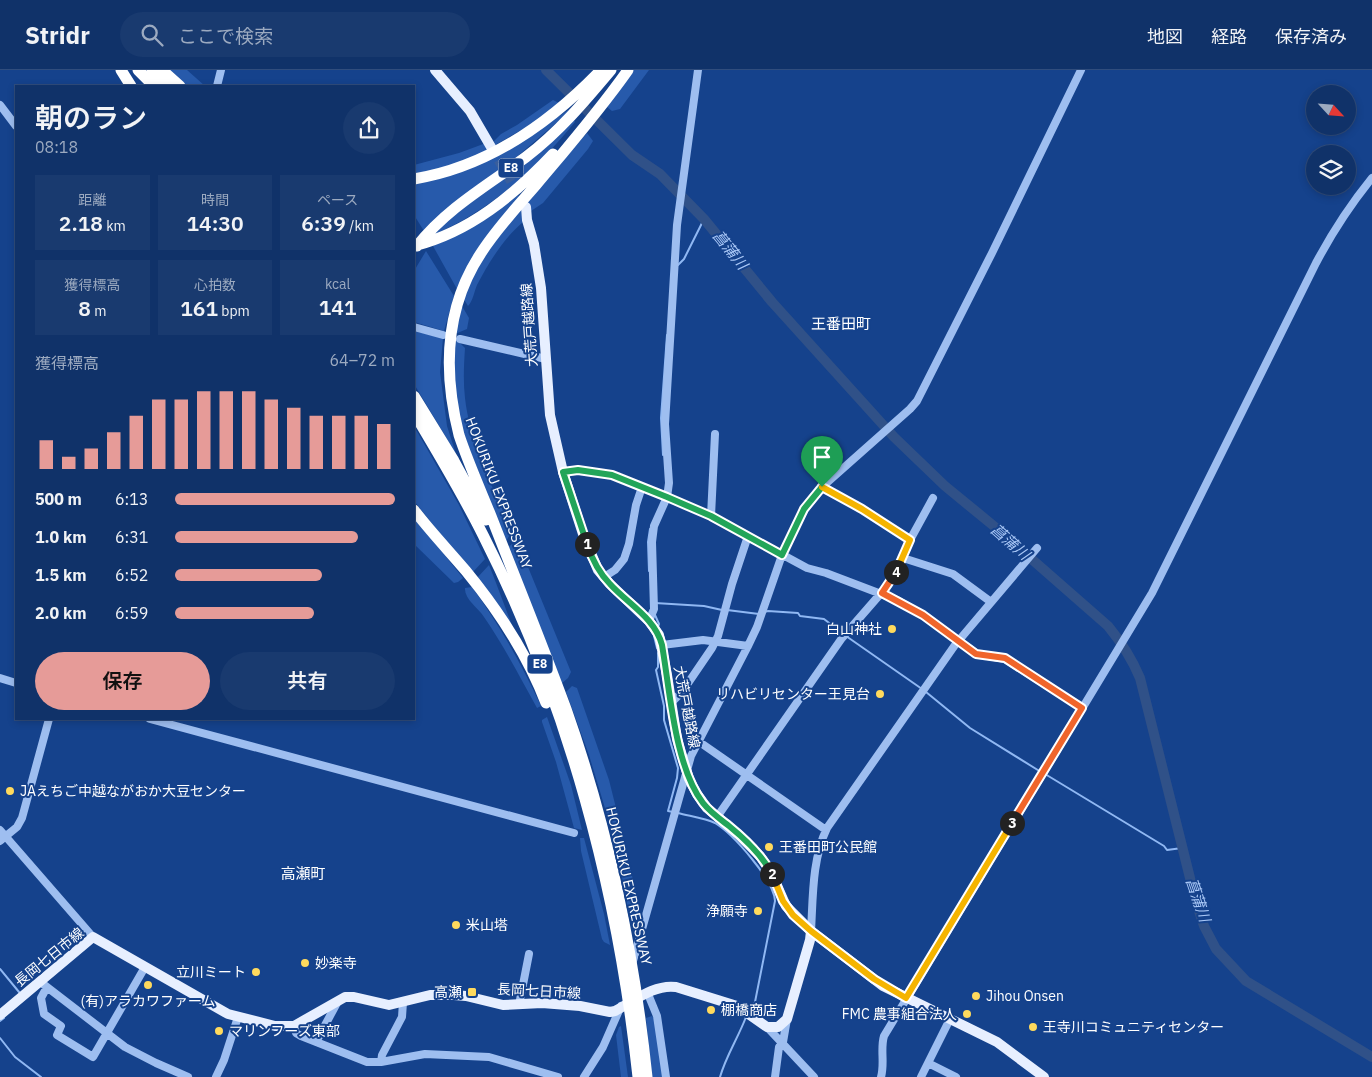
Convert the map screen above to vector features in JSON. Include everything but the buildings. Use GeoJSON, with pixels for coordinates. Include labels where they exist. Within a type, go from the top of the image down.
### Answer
{"type":"FeatureCollection","features":[{"type":"Feature","properties":{"kind":"highway"},"geometry":{"type":"LineString","coordinates":[[120,70],[130,85]]}},
{"type":"Feature","properties":{"kind":"highway"},"geometry":{"type":"LineString","coordinates":[[138,70],[153,85]]}},
{"type":"Feature","properties":{"kind":"highway"},"geometry":{"type":"LineString","coordinates":[[152,70],[166,85]]}},
{"type":"Feature","properties":{"kind":"highway"},"geometry":{"type":"LineString","coordinates":[[162,70],[179,85]]}},
{"type":"Feature","properties":{"kind":"highway"},"geometry":{"type":"LineString","coordinates":[[596,94],[601,70]]}},
{"type":"Feature","properties":{"kind":"highway"},"geometry":{"type":"LineString","coordinates":[[415,246],[448,235],[501,203],[540,167],[577,124],[611,70]]}},
{"type":"Feature","properties":{"kind":"highway"},"geometry":{"type":"LineString","coordinates":[[596,94],[623,70]]}},
{"type":"Feature","properties":{"kind":"highway"},"geometry":{"type":"LineString","coordinates":[[415,179],[450,170],[482,158],[525,135],[562,107],[596,94],[628,70]]}},
{"type":"Feature","properties":{"kind":"highway","name":"E8"},"geometry":{"type":"LineString","coordinates":[[415,250],[447,214],[525,157],[577,124]]}},
{"type":"Feature","properties":{"kind":"highway","name":"HOKURIKU EXPRESSWAY"},"geometry":{"type":"LineString","coordinates":[[577,124],[500,226],[468,275],[452,328],[449,352],[450,393],[459,435],[566,712],[603,832],[622,933],[635,1019],[647,1077]]}},
{"type":"Feature","properties":{"kind":"highway","name":"HOKURIKU EXPRESSWAY"},"geometry":{"type":"LineString","coordinates":[[415,398],[471,492],[491,531],[532,622]]}},
{"type":"Feature","properties":{"kind":"highway","name":"HOKURIKU EXPRESSWAY"},"geometry":{"type":"LineString","coordinates":[[415,415],[446,466],[483,536],[526,629],[572,756],[604,872]]}},
{"type":"Feature","properties":{"kind":"highway","name":"HOKURIKU EXPRESSWAY"},"geometry":{"type":"LineString","coordinates":[[415,511],[484,594],[512,638],[543,694],[593,834],[622,933]]}},
{"type":"Feature","properties":{"kind":"highway","name":"HOKURIKU EXPRESSWAY"},"geometry":{"type":"LineString","coordinates":[[635,1019],[638,1077]]}},
{"type":"Feature","properties":{"kind":"main road"},"geometry":{"type":"LineString","coordinates":[[435,70],[470,111],[491,147]]}},
{"type":"Feature","properties":{"kind":"main road","name":"大荒戸越路線"},"geometry":{"type":"LineString","coordinates":[[526,207],[541,288],[550,415],[563,472],[589,550],[604,577],[626,601],[650,621],[657,631],[662,645],[677,739],[689,779],[696,794],[707,808],[739,834],[760,856],[771,872],[786,906],[811,931],[874,979],[906,998],[997,1042],[1044,1077]]}},
{"type":"Feature","properties":{"kind":"main road"},"geometry":{"type":"LineString","coordinates":[[767,1027],[778,1028],[787,1019],[811,931]]}},
{"type":"Feature","properties":{"kind":"main road","name":"長岡七日市線"},"geometry":{"type":"LineString","coordinates":[[0,1015],[44,984],[93,936],[228,1014],[275,1026],[294,1026],[345,997],[354,997],[382,1004],[402,1002],[430,995],[466,996],[503,1005],[542,1003],[580,1006],[610,1012],[662,987],[676,987],[737,1006],[767,1027]]}},
{"type":"Feature","properties":{"kind":"street"},"geometry":{"type":"LineString","coordinates":[[217,85],[221,70]]}},
{"type":"Feature","properties":{"kind":"street"},"geometry":{"type":"LineString","coordinates":[[650,621],[654,609],[652,534],[667,497],[669,483],[665,424],[678,225],[698,70]]}},
{"type":"Feature","properties":{"kind":"street"},"geometry":{"type":"LineString","coordinates":[[584,1077],[600,1053],[620,1008],[686,769],[698,741],[757,627],[782,555],[804,509],[822,487],[910,409],[922,392],[1081,70]]}},
{"type":"Feature","properties":{"kind":"street"},"geometry":{"type":"LineString","coordinates":[[0,105],[15,125]]}},
{"type":"Feature","properties":{"kind":"street"},"geometry":{"type":"LineString","coordinates":[[882,1077],[884,1064],[882,1042],[884,1036],[1152,592],[1316,263],[1337,226],[1357,196],[1372,178]]}},
{"type":"Feature","properties":{"kind":"street"},"geometry":{"type":"LineString","coordinates":[[415,327],[442,334]]}},
{"type":"Feature","properties":{"kind":"street"},"geometry":{"type":"LineString","coordinates":[[460,339],[546,359]]}},
{"type":"Feature","properties":{"kind":"street"},"geometry":{"type":"LineString","coordinates":[[711,516],[715,434]]}},
{"type":"Feature","properties":{"kind":"street"},"geometry":{"type":"LineString","coordinates":[[563,472],[578,470],[602,473],[642,487],[711,516],[807,568],[826,572],[882,593],[923,615],[976,654],[1005,658],[1082,708]]}},
{"type":"Feature","properties":{"kind":"street"},"geometry":{"type":"LineString","coordinates":[[604,577],[615,570],[624,559],[642,487]]}},
{"type":"Feature","properties":{"kind":"street"},"geometry":{"type":"LineString","coordinates":[[822,487],[862,509],[910,540]]}},
{"type":"Feature","properties":{"kind":"street"},"geometry":{"type":"LineString","coordinates":[[717,817],[847,631],[882,593],[894,576],[910,540],[933,498]]}},
{"type":"Feature","properties":{"kind":"street"},"geometry":{"type":"LineString","coordinates":[[671,704],[682,692],[715,641],[748,536]]}},
{"type":"Feature","properties":{"kind":"street"},"geometry":{"type":"LineString","coordinates":[[811,931],[817,856],[826,830],[958,640],[1037,548]]}},
{"type":"Feature","properties":{"kind":"street"},"geometry":{"type":"LineString","coordinates":[[903,558],[952,574],[991,602]]}},
{"type":"Feature","properties":{"kind":"street"},"geometry":{"type":"LineString","coordinates":[[662,645],[692,640],[748,646]]}},
{"type":"Feature","properties":{"kind":"street"},"geometry":{"type":"LineString","coordinates":[[0,678],[15,683]]}},
{"type":"Feature","properties":{"kind":"street"},"geometry":{"type":"LineString","coordinates":[[49,720],[22,818],[17,827],[2,835],[93,936]]}},
{"type":"Feature","properties":{"kind":"street"},"geometry":{"type":"LineString","coordinates":[[154,720],[574,833]]}},
{"type":"Feature","properties":{"kind":"street"},"geometry":{"type":"LineString","coordinates":[[698,741],[826,830]]}},
{"type":"Feature","properties":{"kind":"street"},"geometry":{"type":"LineString","coordinates":[[519,1005],[529,954]]}},
{"type":"Feature","properties":{"kind":"street"},"geometry":{"type":"LineString","coordinates":[[145,967],[107,1033],[93,1058],[57,1035],[60,1026],[44,1014],[41,998],[44,984],[107,1033],[125,1047],[188,1077]]}},
{"type":"Feature","properties":{"kind":"street"},"geometry":{"type":"LineString","coordinates":[[648,994],[657,1016],[666,1077]]}},
{"type":"Feature","properties":{"kind":"street"},"geometry":{"type":"LineString","coordinates":[[316,1042],[339,1000]]}},
{"type":"Feature","properties":{"kind":"street"},"geometry":{"type":"LineString","coordinates":[[381,1062],[382,1056],[402,1017],[402,1002]]}},
{"type":"Feature","properties":{"kind":"street"},"geometry":{"type":"LineString","coordinates":[[216,1077],[224,1060],[238,1017]]}},
{"type":"Feature","properties":{"kind":"street"},"geometry":{"type":"LineString","coordinates":[[775,1077],[779,1047],[783,1042],[787,1019]]}},
{"type":"Feature","properties":{"kind":"street"},"geometry":{"type":"LineString","coordinates":[[921,1077],[950,1019]]}},
{"type":"Feature","properties":{"kind":"street"},"geometry":{"type":"LineString","coordinates":[[294,1026],[296,1033],[367,1062],[381,1062],[425,1054],[489,1057],[558,1077]]}},
{"type":"Feature","properties":{"kind":"street"},"geometry":{"type":"LineString","coordinates":[[767,1027],[814,1077]]}},
{"type":"Feature","properties":{"kind":"street"},"geometry":{"type":"LineString","coordinates":[[928,1063],[956,1077]]}},
{"type":"Feature","properties":{"kind":"shaded area"},"geometry":{"type":"Polygon","coordinates":[[[168,70],[187,70],[204,85],[184,85],[168,70]]]}},
{"type":"Feature","properties":{"kind":"shaded area"},"geometry":{"type":"Polygon","coordinates":[[[634,70],[649,70],[620,109],[612,111],[607,107],[634,70]]]}},
{"type":"Feature","properties":{"kind":"shaded area"},"geometry":{"type":"Polygon","coordinates":[[[553,100],[559,103],[535,122],[495,145],[494,141],[501,134],[553,100]]]}},
{"type":"Feature","properties":{"kind":"shaded area"},"geometry":{"type":"Polygon","coordinates":[[[568,110],[569,112],[506,166],[424,231],[415,217],[415,183],[549,123],[568,110]]]}},
{"type":"Feature","properties":{"kind":"shaded area"},"geometry":{"type":"Polygon","coordinates":[[[574,120],[575,122],[545,156],[511,187],[473,214],[433,235],[442,225],[574,120]]]}},
{"type":"Feature","properties":{"kind":"shaded area"},"geometry":{"type":"Polygon","coordinates":[[[587,133],[593,141],[588,149],[543,203],[531,211],[526,202],[587,133]]]}},
{"type":"Feature","properties":{"kind":"shaded area"},"geometry":{"type":"Polygon","coordinates":[[[486,143],[490,150],[447,167],[415,174],[415,165],[459,153],[486,143]]]}},
{"type":"Feature","properties":{"kind":"shaded area"},"geometry":{"type":"Polygon","coordinates":[[[517,194],[520,198],[457,289],[433,246],[517,194]]]}},
{"type":"Feature","properties":{"kind":"shaded area"},"geometry":{"type":"Polygon","coordinates":[[[521,209],[523,222],[509,235],[492,259],[477,285],[468,306],[463,298],[476,269],[497,237],[521,209]]]}},
{"type":"Feature","properties":{"kind":"shaded area"},"geometry":{"type":"Polygon","coordinates":[[[426,251],[454,296],[444,331],[415,322],[415,269],[426,251]]]}},
{"type":"Feature","properties":{"kind":"shaded area"},"geometry":{"type":"Polygon","coordinates":[[[462,306],[469,318],[467,329],[455,334],[462,306]]]}},
{"type":"Feature","properties":{"kind":"shaded area"},"geometry":{"type":"Polygon","coordinates":[[[415,331],[443,338],[440,372],[447,426],[456,454],[415,386],[415,331]]]}},
{"type":"Feature","properties":{"kind":"shaded area"},"geometry":{"type":"Polygon","coordinates":[[[454,341],[460,343],[465,348],[464,392],[477,449],[512,531],[505,543],[455,410],[454,341]]]}},
{"type":"Feature","properties":{"kind":"shaded area"},"geometry":{"type":"Polygon","coordinates":[[[415,428],[459,505],[485,559],[472,573],[415,502],[415,428]]]}},
{"type":"Feature","properties":{"kind":"shaded area"},"geometry":{"type":"Polygon","coordinates":[[[415,518],[463,578],[454,583],[415,545],[415,518]]]}},
{"type":"Feature","properties":{"kind":"shaded area"},"geometry":{"type":"Polygon","coordinates":[[[512,544],[519,545],[571,672],[568,678],[561,684],[507,548],[512,544]]]}},
{"type":"Feature","properties":{"kind":"shaded area"},"geometry":{"type":"Polygon","coordinates":[[[489,565],[493,575],[518,641],[477,578],[489,565]]]}},
{"type":"Feature","properties":{"kind":"shaded area"},"geometry":{"type":"Polygon","coordinates":[[[472,587],[510,645],[541,706],[537,708],[498,639],[484,617],[467,596],[465,588],[472,587]]]}},
{"type":"Feature","properties":{"kind":"shaded area"},"geometry":{"type":"Polygon","coordinates":[[[572,686],[577,688],[609,780],[623,836],[618,840],[614,838],[589,755],[566,692],[572,686]]]}},
{"type":"Feature","properties":{"kind":"shaded area"},"geometry":{"type":"Polygon","coordinates":[[[547,717],[571,785],[582,830],[574,828],[556,762],[542,722],[547,717]]]}},
{"type":"Feature","properties":{"kind":"shaded area"},"geometry":{"type":"Polygon","coordinates":[[[580,838],[584,838],[610,945],[602,939],[581,851],[580,838]]]}},
{"type":"Feature","properties":{"kind":"shaded area"},"geometry":{"type":"Polygon","coordinates":[[[618,845],[626,850],[640,910],[632,929],[616,846],[618,845]]]}},
{"type":"Feature","properties":{"kind":"shaded area"},"geometry":{"type":"Polygon","coordinates":[[[652,1016],[655,1019],[663,1077],[652,1077],[646,1018],[652,1016]]]}},
{"type":"Feature","properties":{"kind":"shaded area"},"geometry":{"type":"Polygon","coordinates":[[[621,1026],[628,1077],[621,1077],[616,1035],[621,1026]]]}},
{"type":"Feature","properties":{"kind":"waterway","name":"菖蒲川"},"geometry":{"type":"LineString","coordinates":[[546,70],[632,155],[660,174],[704,219],[772,302],[894,437],[945,486],[1108,626],[1126,651],[1140,678],[1196,902],[1204,926],[1216,949],[1246,981],[1372,1057]]}},
{"type":"Feature","properties":{"kind":"waterway"},"geometry":{"type":"LineString","coordinates":[[678,265],[684,259],[704,219]]}},
{"type":"Feature","properties":{"kind":"waterway"},"geometry":{"type":"LineString","coordinates":[[663,455],[661,418],[667,335]]}},
{"type":"Feature","properties":{"kind":"waterway"},"geometry":{"type":"LineString","coordinates":[[649,571],[648,542],[650,529]]}},
{"type":"Feature","properties":{"kind":"waterway"},"geometry":{"type":"LineString","coordinates":[[655,603],[704,606],[722,610]]}},
{"type":"Feature","properties":{"kind":"waterway"},"geometry":{"type":"LineString","coordinates":[[727,610],[759,614]]}},
{"type":"Feature","properties":{"kind":"waterway"},"geometry":{"type":"LineString","coordinates":[[764,612],[798,613],[800,616],[824,619],[842,633]]}},
{"type":"Feature","properties":{"kind":"waterway"},"geometry":{"type":"LineString","coordinates":[[655,615],[659,624],[658,627]]}},
{"type":"Feature","properties":{"kind":"waterway"},"geometry":{"type":"LineString","coordinates":[[654,636],[657,648]]}},
{"type":"Feature","properties":{"kind":"waterway"},"geometry":{"type":"LineString","coordinates":[[846,636],[922,689]]}},
{"type":"Feature","properties":{"kind":"waterway"},"geometry":{"type":"LineString","coordinates":[[658,653],[658,667],[656,670],[664,706],[664,720],[678,768],[668,811],[673,812]]}},
{"type":"Feature","properties":{"kind":"waterway"},"geometry":{"type":"LineString","coordinates":[[926,692],[970,728],[1041,772]]}},
{"type":"Feature","properties":{"kind":"waterway"},"geometry":{"type":"LineString","coordinates":[[1045,774],[1164,846],[1167,850],[1182,848]]}},
{"type":"Feature","properties":{"kind":"waterway"},"geometry":{"type":"LineString","coordinates":[[678,813],[711,821],[723,829],[751,858],[773,892],[775,901],[755,1002],[750,1012]]}},
{"type":"Feature","properties":{"kind":"waterway"},"geometry":{"type":"LineString","coordinates":[[0,969],[19,992]]}},
{"type":"Feature","properties":{"kind":"waterway"},"geometry":{"type":"LineString","coordinates":[[720,1077],[746,1017]]}},
{"type":"Feature","properties":{"kind":"waterway"},"geometry":{"type":"LineString","coordinates":[[0,1021],[4,1018]]}},
{"type":"Feature","properties":{"kind":"waterway"},"geometry":{"type":"LineString","coordinates":[[0,1038],[15,1057],[41,1077]]}},
{"type":"Feature","properties":{"kind":"tunnel"},"geometry":{"type":"LineString","coordinates":[[491,147],[519,195]]}},
{"type":"Feature","properties":{"kind":"place","name":"白山神社"},"geometry":{"type":"Point","coordinates":[892,629]}},
{"type":"Feature","properties":{"kind":"place","name":"リハビリセンター王見台"},"geometry":{"type":"Point","coordinates":[880,694]}},
{"type":"Feature","properties":{"kind":"place","name":"JAえちご中越ながおか大豆センター"},"geometry":{"type":"Point","coordinates":[10,791]}},
{"type":"Feature","properties":{"kind":"place","name":"王番田町公民館"},"geometry":{"type":"Point","coordinates":[769,847]}},
{"type":"Feature","properties":{"kind":"place","name":"浄願寺"},"geometry":{"type":"Point","coordinates":[758,911]}},
{"type":"Feature","properties":{"kind":"place","name":"米山塔"},"geometry":{"type":"Point","coordinates":[456,925]}},
{"type":"Feature","properties":{"kind":"place","name":"妙楽寺"},"geometry":{"type":"Point","coordinates":[305,963]}},
{"type":"Feature","properties":{"kind":"place","name":"立川ミート"},"geometry":{"type":"Point","coordinates":[256,972]}},
{"type":"Feature","properties":{"kind":"place","name":"(有)アラカワファーム"},"geometry":{"type":"Point","coordinates":[148,985]}},
{"type":"Feature","properties":{"kind":"place","name":"高瀬"},"geometry":{"type":"Point","coordinates":[472,992]}},
{"type":"Feature","properties":{"kind":"place","name":"Jihou Onsen"},"geometry":{"type":"Point","coordinates":[976,996]}},
{"type":"Feature","properties":{"kind":"place","name":"棚橋商店"},"geometry":{"type":"Point","coordinates":[711,1010]}},
{"type":"Feature","properties":{"kind":"place","name":"FMC 農事組合法人"},"geometry":{"type":"Point","coordinates":[967,1014]}},
{"type":"Feature","properties":{"kind":"place","name":"王寺川コミュニティセンター"},"geometry":{"type":"Point","coordinates":[1033,1027]}},
{"type":"Feature","properties":{"kind":"place","name":"マリンフーズ東部"},"geometry":{"type":"Point","coordinates":[219,1031]}},
{"type":"Feature","properties":{"kind":"district","name":"王番田町"},"geometry":{"type":"Point","coordinates":[841,324]}},
{"type":"Feature","properties":{"kind":"district","name":"高瀬町"},"geometry":{"type":"Point","coordinates":[303,874]}},
{"type":"Feature","properties":{"kind":"route"},"geometry":{"type":"LineString","coordinates":[[578,470],[612,475],[686,504],[782,555],[804,509],[822,487],[862,509],[910,540],[900,565],[882,593],[923,615],[976,654],[1005,658],[1082,708],[906,998],[883,986],[793,915],[783,901],[765,862],[739,834],[707,808],[696,794],[689,779],[677,739],[659,635],[654,625],[626,601],[598,570],[571,501],[563,472],[578,470]]}}]}
